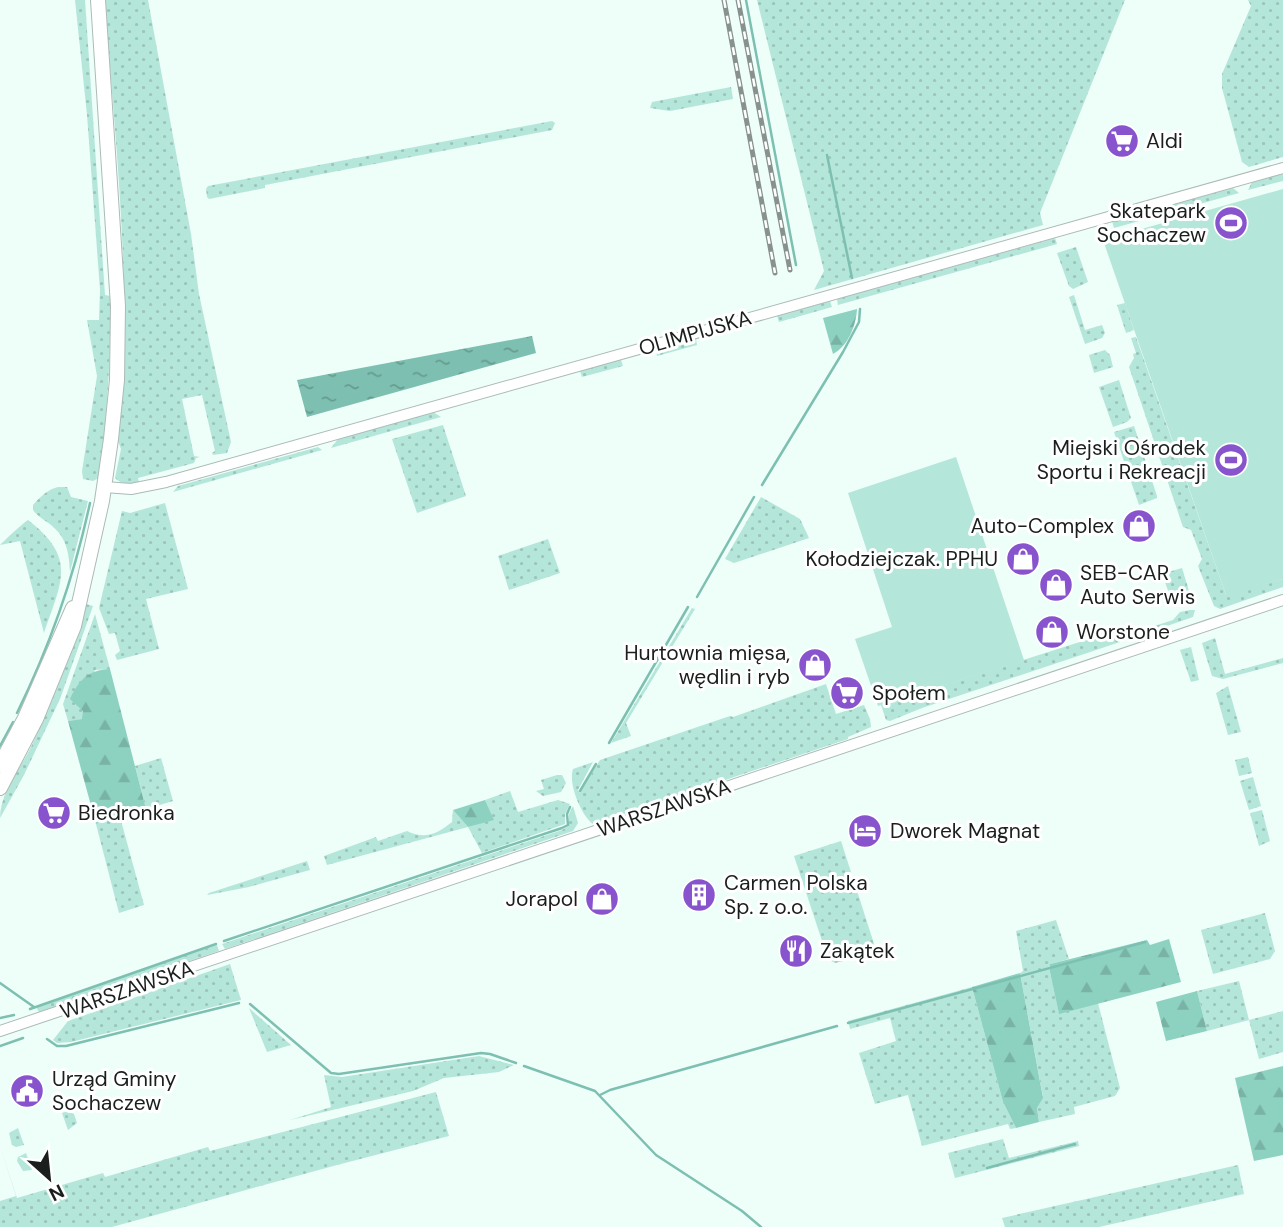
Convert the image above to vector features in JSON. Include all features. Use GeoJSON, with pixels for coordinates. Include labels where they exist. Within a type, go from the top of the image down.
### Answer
{"type":"FeatureCollection","features":[{"type":"Feature","properties":{"kind":"main road"},"geometry":{"type":"LineString","coordinates":[[0,788],[31,729],[64,656],[74,626],[105,487],[115,401],[118,320],[98,0]]}},
{"type":"Feature","properties":{"kind":"main road"},"geometry":{"type":"LineString","coordinates":[[0,765],[25,718],[65,622],[79,598]]}},
{"type":"Feature","properties":{"kind":"street","name":"OLIMPIJSKA"},"geometry":{"type":"LineString","coordinates":[[105,487],[131,489],[155,485],[1283,168]]}},
{"type":"Feature","properties":{"kind":"street","name":"WARSZAWSKA"},"geometry":{"type":"LineString","coordinates":[[0,1031],[1283,600]]}},
{"type":"Feature","properties":{"kind":"shaded area"},"geometry":{"type":"Polygon","coordinates":[[[75,0],[85,0],[105,295],[110,296],[109,367],[104,433],[99,478],[93,481],[83,479],[82,471],[97,376],[87,320],[99,320],[100,290],[75,0]]]}},
{"type":"Feature","properties":{"kind":"shaded area"},"geometry":{"type":"Polygon","coordinates":[[[105,0],[148,0],[191,234],[199,294],[231,442],[227,453],[213,455],[215,451],[202,395],[182,399],[194,456],[200,457],[196,458],[194,463],[138,478],[139,482],[129,484],[115,478],[121,449],[118,441],[124,275],[105,0]]]}},
{"type":"Feature","properties":{"kind":"shaded area"},"geometry":{"type":"Polygon","coordinates":[[[757,0],[1125,0],[1040,213],[1043,225],[814,290],[824,271],[757,0]]]}},
{"type":"Feature","properties":{"kind":"shaded area"},"geometry":{"type":"Polygon","coordinates":[[[1248,0],[1283,0],[1283,157],[1249,167],[1242,162],[1222,88],[1222,74],[1251,6],[1248,0]]]}},
{"type":"Feature","properties":{"kind":"shaded area"},"geometry":{"type":"Polygon","coordinates":[[[731,87],[733,99],[670,111],[650,108],[652,102],[731,87]]]}},
{"type":"Feature","properties":{"kind":"shaded area"},"geometry":{"type":"Polygon","coordinates":[[[552,121],[555,123],[552,130],[265,185],[265,188],[209,199],[207,197],[208,186],[552,121]]]}},
{"type":"Feature","properties":{"kind":"shaded area"},"geometry":{"type":"Polygon","coordinates":[[[1283,174],[1283,181],[1248,190],[1252,182],[1283,174]]]}},
{"type":"Feature","properties":{"kind":"shaded area"},"geometry":{"type":"Polygon","coordinates":[[[1233,188],[1239,193],[1114,228],[1112,221],[1233,188]]]}},
{"type":"Feature","properties":{"kind":"shaded area","name":"Miejski Ośrodek Sportu i Rekreacji"},"geometry":{"type":"Polygon","coordinates":[[[1283,189],[1283,579],[1229,597],[1226,595],[1103,240],[1283,189]]]}},
{"type":"Feature","properties":{"kind":"shaded area"},"geometry":{"type":"Polygon","coordinates":[[[1055,238],[1057,244],[838,305],[837,299],[1055,238]]]}},
{"type":"Feature","properties":{"kind":"shaded area"},"geometry":{"type":"Polygon","coordinates":[[[1076,247],[1088,282],[1073,289],[1069,286],[1057,253],[1076,247]]]}},
{"type":"Feature","properties":{"kind":"shaded area"},"geometry":{"type":"Polygon","coordinates":[[[1074,295],[1085,330],[1102,325],[1105,333],[1102,338],[1085,344],[1069,297],[1074,295]]]}},
{"type":"Feature","properties":{"kind":"shaded area"},"geometry":{"type":"Polygon","coordinates":[[[830,301],[832,307],[779,322],[777,316],[830,301]]]}},
{"type":"Feature","properties":{"kind":"shaded area"},"geometry":{"type":"Polygon","coordinates":[[[1125,303],[1134,330],[1126,333],[1117,305],[1125,303]]]}},
{"type":"Feature","properties":{"kind":"shaded area"},"geometry":{"type":"Polygon","coordinates":[[[1136,337],[1226,595],[1283,579],[1283,587],[1220,609],[1214,606],[1198,566],[1202,559],[1191,530],[1183,527],[1129,367],[1134,358],[1133,354],[1136,353],[1131,338],[1136,337]]]}},
{"type":"Feature","properties":{"kind":"shaded area"},"geometry":{"type":"Polygon","coordinates":[[[696,339],[697,345],[657,356],[656,350],[696,339]]]}},
{"type":"Feature","properties":{"kind":"shaded area"},"geometry":{"type":"Polygon","coordinates":[[[1105,350],[1110,355],[1113,367],[1094,373],[1089,355],[1105,350]]]}},
{"type":"Feature","properties":{"kind":"shaded area"},"geometry":{"type":"Polygon","coordinates":[[[621,360],[623,366],[582,377],[580,371],[621,360]]]}},
{"type":"Feature","properties":{"kind":"shaded area"},"geometry":{"type":"Polygon","coordinates":[[[1119,380],[1131,418],[1113,427],[1099,387],[1119,380]]]}},
{"type":"Feature","properties":{"kind":"shaded area"},"geometry":{"type":"Polygon","coordinates":[[[433,412],[441,417],[331,448],[338,439],[433,412]]]}},
{"type":"Feature","properties":{"kind":"shaded area"},"geometry":{"type":"Polygon","coordinates":[[[443,425],[466,496],[417,513],[392,439],[443,425]]]}},
{"type":"Feature","properties":{"kind":"shaded area"},"geometry":{"type":"Polygon","coordinates":[[[1134,426],[1157,496],[1139,505],[1114,432],[1134,426]]]}},
{"type":"Feature","properties":{"kind":"shaded area"},"geometry":{"type":"Polygon","coordinates":[[[318,447],[322,450],[173,492],[178,486],[318,447]]]}},
{"type":"Feature","properties":{"kind":"shaded area"},"geometry":{"type":"Polygon","coordinates":[[[956,457],[1024,660],[878,706],[855,639],[892,627],[848,493],[956,457]]]}},
{"type":"Feature","properties":{"kind":"shaded area"},"geometry":{"type":"Polygon","coordinates":[[[58,487],[67,487],[71,497],[88,501],[70,572],[68,552],[61,535],[33,510],[33,505],[42,496],[58,487]]]}},
{"type":"Feature","properties":{"kind":"shaded area"},"geometry":{"type":"Polygon","coordinates":[[[761,497],[800,519],[809,538],[734,563],[725,559],[761,497]]]}},
{"type":"Feature","properties":{"kind":"shaded area"},"geometry":{"type":"Polygon","coordinates":[[[165,503],[188,589],[146,599],[159,649],[117,660],[115,655],[120,651],[115,633],[109,634],[99,608],[122,511],[130,513],[165,503]]]}},
{"type":"Feature","properties":{"kind":"shaded area"},"geometry":{"type":"Polygon","coordinates":[[[28,520],[54,546],[61,571],[56,599],[44,633],[20,541],[0,545],[28,520]]]}},
{"type":"Feature","properties":{"kind":"shaded area"},"geometry":{"type":"Polygon","coordinates":[[[548,539],[560,573],[509,590],[498,556],[548,539]]]}},
{"type":"Feature","properties":{"kind":"shaded area"},"geometry":{"type":"Polygon","coordinates":[[[1182,568],[1190,594],[1170,596],[1162,574],[1182,568]]]}},
{"type":"Feature","properties":{"kind":"shaded area"},"geometry":{"type":"Polygon","coordinates":[[[86,604],[93,606],[60,699],[0,818],[3,799],[32,745],[55,693],[86,604]]]}},
{"type":"Feature","properties":{"kind":"shaded area"},"geometry":{"type":"Polygon","coordinates":[[[692,608],[695,609],[626,723],[631,736],[611,743],[692,608]]]}},
{"type":"Feature","properties":{"kind":"shaded area"},"geometry":{"type":"Polygon","coordinates":[[[1195,610],[1193,617],[1141,635],[1142,630],[1173,620],[1180,612],[1195,610]]]}},
{"type":"Feature","properties":{"kind":"shaded area"},"geometry":{"type":"Polygon","coordinates":[[[95,614],[110,669],[95,670],[83,719],[68,721],[63,704],[95,614]]]}},
{"type":"Feature","properties":{"kind":"shaded area"},"geometry":{"type":"Polygon","coordinates":[[[1116,634],[1118,639],[1129,635],[1129,639],[890,721],[886,720],[881,705],[1083,641],[1116,634]]]}},
{"type":"Feature","properties":{"kind":"shaded area"},"geometry":{"type":"Polygon","coordinates":[[[1215,638],[1225,674],[1283,658],[1283,663],[1223,679],[1212,676],[1202,643],[1215,638]]]}},
{"type":"Feature","properties":{"kind":"shaded area"},"geometry":{"type":"Polygon","coordinates":[[[1191,647],[1199,680],[1191,682],[1180,650],[1191,647]]]}},
{"type":"Feature","properties":{"kind":"shaded area"},"geometry":{"type":"Polygon","coordinates":[[[826,684],[836,714],[864,705],[871,727],[848,739],[597,823],[593,824],[588,820],[580,807],[572,783],[573,769],[593,762],[578,790],[580,793],[600,760],[826,684]]]}},
{"type":"Feature","properties":{"kind":"shaded area"},"geometry":{"type":"Polygon","coordinates":[[[1228,686],[1241,732],[1228,735],[1216,693],[1228,686]]]}},
{"type":"Feature","properties":{"kind":"shaded area"},"geometry":{"type":"Polygon","coordinates":[[[1248,757],[1252,773],[1239,776],[1235,760],[1248,757]]]}},
{"type":"Feature","properties":{"kind":"shaded area"},"geometry":{"type":"Polygon","coordinates":[[[161,758],[173,801],[146,809],[135,766],[161,758]]]}},
{"type":"Feature","properties":{"kind":"shaded area"},"geometry":{"type":"Polygon","coordinates":[[[562,775],[566,783],[561,792],[543,796],[536,791],[544,789],[541,780],[562,775]]]}},
{"type":"Feature","properties":{"kind":"shaded area"},"geometry":{"type":"Polygon","coordinates":[[[1253,777],[1261,806],[1249,810],[1240,781],[1253,777]]]}},
{"type":"Feature","properties":{"kind":"shaded area"},"geometry":{"type":"Polygon","coordinates":[[[510,791],[518,812],[558,800],[570,804],[565,814],[565,824],[482,853],[468,827],[493,819],[485,800],[510,791]]]}},
{"type":"Feature","properties":{"kind":"shaded area"},"geometry":{"type":"Polygon","coordinates":[[[573,806],[578,823],[573,831],[225,949],[222,944],[562,830],[569,826],[569,814],[573,806]]]}},
{"type":"Feature","properties":{"kind":"shaded area"},"geometry":{"type":"Polygon","coordinates":[[[453,810],[468,827],[327,865],[324,856],[376,837],[378,841],[407,831],[420,835],[436,832],[452,822],[453,810]]]}},
{"type":"Feature","properties":{"kind":"shaded area"},"geometry":{"type":"Polygon","coordinates":[[[1262,810],[1270,841],[1259,846],[1250,813],[1262,810]]]}},
{"type":"Feature","properties":{"kind":"shaded area"},"geometry":{"type":"Polygon","coordinates":[[[120,817],[144,905],[119,913],[96,824],[120,817]]]}},
{"type":"Feature","properties":{"kind":"shaded area"},"geometry":{"type":"Polygon","coordinates":[[[841,841],[877,953],[835,963],[828,959],[794,856],[841,841]]]}},
{"type":"Feature","properties":{"kind":"shaded area"},"geometry":{"type":"Polygon","coordinates":[[[307,861],[310,870],[249,887],[207,895],[209,893],[307,861]]]}},
{"type":"Feature","properties":{"kind":"shaded area"},"geometry":{"type":"Polygon","coordinates":[[[1265,913],[1275,951],[1270,959],[1213,974],[1201,930],[1265,913]]]}},
{"type":"Feature","properties":{"kind":"shaded area"},"geometry":{"type":"Polygon","coordinates":[[[1056,920],[1069,959],[1050,964],[1059,1013],[1098,1003],[1120,1088],[1115,1096],[1074,1107],[1075,1114],[1039,1122],[1037,1108],[1043,1097],[1020,973],[1023,971],[1016,931],[1056,920]]]}},
{"type":"Feature","properties":{"kind":"shaded area"},"geometry":{"type":"Polygon","coordinates":[[[217,945],[219,951],[39,1012],[36,1007],[217,945]]]}},
{"type":"Feature","properties":{"kind":"shaded area"},"geometry":{"type":"Polygon","coordinates":[[[230,964],[241,1000],[71,1042],[57,1043],[53,1040],[68,1021],[230,964]]]}},
{"type":"Feature","properties":{"kind":"shaded area"},"geometry":{"type":"Polygon","coordinates":[[[1239,981],[1249,1020],[1207,1031],[1197,991],[1239,981]]]}},
{"type":"Feature","properties":{"kind":"shaded area"},"geometry":{"type":"Polygon","coordinates":[[[972,987],[1003,1102],[1016,1128],[1010,1129],[1008,1124],[922,1146],[908,1095],[875,1104],[859,1053],[896,1041],[890,1018],[850,1029],[848,1021],[972,987]]]}},
{"type":"Feature","properties":{"kind":"shaded area"},"geometry":{"type":"Polygon","coordinates":[[[249,1008],[291,1045],[267,1052],[249,1008]]]}},
{"type":"Feature","properties":{"kind":"shaded area"},"geometry":{"type":"Polygon","coordinates":[[[1283,1011],[1283,1052],[1259,1059],[1249,1020],[1283,1011]]]}},
{"type":"Feature","properties":{"kind":"shaded area"},"geometry":{"type":"Polygon","coordinates":[[[479,1056],[514,1065],[499,1072],[444,1078],[413,1091],[290,1120],[331,1107],[324,1075],[342,1077],[479,1056]]]}},
{"type":"Feature","properties":{"kind":"shaded area"},"geometry":{"type":"Polygon","coordinates":[[[436,1092],[449,1136],[112,1227],[0,1227],[0,1201],[16,1196],[0,1146],[17,1198],[103,1173],[105,1177],[208,1147],[210,1151],[436,1092]]]}},
{"type":"Feature","properties":{"kind":"shaded area"},"geometry":{"type":"Polygon","coordinates":[[[68,1111],[74,1114],[77,1123],[68,1130],[62,1113],[68,1111]]]}},
{"type":"Feature","properties":{"kind":"shaded area"},"geometry":{"type":"Polygon","coordinates":[[[18,1128],[24,1145],[16,1147],[12,1145],[9,1133],[18,1128]]]}},
{"type":"Feature","properties":{"kind":"shaded area"},"geometry":{"type":"Polygon","coordinates":[[[1003,1139],[1009,1158],[1078,1141],[1079,1146],[955,1178],[948,1153],[1003,1139]]]}},
{"type":"Feature","properties":{"kind":"shaded area"},"geometry":{"type":"Polygon","coordinates":[[[26,1153],[32,1170],[23,1171],[17,1161],[18,1157],[26,1153]]]}},
{"type":"Feature","properties":{"kind":"shaded area"},"geometry":{"type":"Polygon","coordinates":[[[1238,1165],[1244,1194],[1099,1227],[1005,1227],[1002,1218],[1238,1165]]]}},
{"type":"Feature","properties":{"kind":"green space"},"geometry":{"type":"Polygon","coordinates":[[[857,309],[850,335],[843,346],[833,354],[823,318],[857,309]]]}},
{"type":"Feature","properties":{"kind":"green space"},"geometry":{"type":"Polygon","coordinates":[[[110,669],[146,809],[96,824],[68,721],[82,719],[83,711],[70,699],[81,681],[96,671],[110,669]]]}},
{"type":"Feature","properties":{"kind":"green space"},"geometry":{"type":"Polygon","coordinates":[[[485,800],[494,820],[468,827],[453,810],[485,800]]]}},
{"type":"Feature","properties":{"kind":"green space"},"geometry":{"type":"Polygon","coordinates":[[[1169,939],[1181,982],[1059,1014],[1050,964],[1147,940],[1150,945],[1169,939]]]}},
{"type":"Feature","properties":{"kind":"green space"},"geometry":{"type":"Polygon","coordinates":[[[1020,973],[1043,1098],[1037,1108],[1039,1122],[1016,1128],[1003,1102],[972,987],[1020,973]]]}},
{"type":"Feature","properties":{"kind":"green space"},"geometry":{"type":"Polygon","coordinates":[[[1197,991],[1207,1031],[1166,1041],[1156,1002],[1197,991]]]}},
{"type":"Feature","properties":{"kind":"green space"},"geometry":{"type":"Polygon","coordinates":[[[1283,1066],[1283,1155],[1254,1161],[1235,1078],[1283,1066]]]}},
{"type":"Feature","properties":{"kind":"water"},"geometry":{"type":"Polygon","coordinates":[[[532,336],[536,353],[307,417],[297,380],[532,336]]]}},
{"type":"Feature","properties":{"kind":"waterway"},"geometry":{"type":"LineString","coordinates":[[746,0],[796,265]]}},
{"type":"Feature","properties":{"kind":"waterway"},"geometry":{"type":"LineString","coordinates":[[827,155],[852,278]]}},
{"type":"Feature","properties":{"kind":"waterway"},"geometry":{"type":"LineString","coordinates":[[762,485],[843,352],[859,322],[860,309]]}},
{"type":"Feature","properties":{"kind":"waterway"},"geometry":{"type":"LineString","coordinates":[[697,597],[754,497]]}},
{"type":"Feature","properties":{"kind":"waterway"},"geometry":{"type":"LineString","coordinates":[[17,713],[60,611],[90,503]]}},
{"type":"Feature","properties":{"kind":"waterway"},"geometry":{"type":"LineString","coordinates":[[609,743],[688,607]]}},
{"type":"Feature","properties":{"kind":"waterway"},"geometry":{"type":"LineString","coordinates":[[0,746],[13,722]]}},
{"type":"Feature","properties":{"kind":"waterway"},"geometry":{"type":"LineString","coordinates":[[580,791],[596,764]]}},
{"type":"Feature","properties":{"kind":"waterway"},"geometry":{"type":"LineString","coordinates":[[224,941],[562,828],[568,825],[567,814],[570,807]]}},
{"type":"Feature","properties":{"kind":"waterway"},"geometry":{"type":"LineString","coordinates":[[848,1023],[1145,942]]}},
{"type":"Feature","properties":{"kind":"waterway"},"geometry":{"type":"LineString","coordinates":[[30,1009],[216,944]]}},
{"type":"Feature","properties":{"kind":"waterway"},"geometry":{"type":"LineString","coordinates":[[0,983],[34,1007]]}},
{"type":"Feature","properties":{"kind":"waterway"},"geometry":{"type":"LineString","coordinates":[[47,1039],[57,1046],[66,1046],[239,1003]]}},
{"type":"Feature","properties":{"kind":"waterway"},"geometry":{"type":"LineString","coordinates":[[250,1004],[331,1073],[481,1053],[516,1063]]}},
{"type":"Feature","properties":{"kind":"waterway"},"geometry":{"type":"LineString","coordinates":[[0,1018],[14,1015]]}},
{"type":"Feature","properties":{"kind":"waterway"},"geometry":{"type":"LineString","coordinates":[[600,1095],[837,1026]]}},
{"type":"Feature","properties":{"kind":"waterway"},"geometry":{"type":"LineString","coordinates":[[0,1046],[23,1038]]}},
{"type":"Feature","properties":{"kind":"waterway"},"geometry":{"type":"LineString","coordinates":[[524,1066],[595,1091],[656,1155],[742,1211],[761,1227]]}},
{"type":"Feature","properties":{"kind":"waterway"},"geometry":{"type":"LineString","coordinates":[[987,1168],[1075,1144]]}},
{"type":"Feature","properties":{"kind":"railway"},"geometry":{"type":"LineString","coordinates":[[724,0],[775,273]]}},
{"type":"Feature","properties":{"kind":"railway"},"geometry":{"type":"LineString","coordinates":[[738,0],[790,270]]}},
{"type":"Feature","properties":{"kind":"place","name":"Aldi"},"geometry":{"type":"Point","coordinates":[1122,141]}},
{"type":"Feature","properties":{"kind":"place","name":"Skatepark Sochaczew"},"geometry":{"type":"Point","coordinates":[1231,223]}},
{"type":"Feature","properties":{"kind":"place","name":"Miejski Ośrodek Sportu i Rekreacji"},"geometry":{"type":"Point","coordinates":[1231,460]}},
{"type":"Feature","properties":{"kind":"place","name":"Auto-Complex"},"geometry":{"type":"Point","coordinates":[1139,526]}},
{"type":"Feature","properties":{"kind":"place","name":"Kołodziejczak. PPHU"},"geometry":{"type":"Point","coordinates":[1023,559]}},
{"type":"Feature","properties":{"kind":"place","name":"SEB-CAR Auto Serwis"},"geometry":{"type":"Point","coordinates":[1056,585]}},
{"type":"Feature","properties":{"kind":"place","name":"Worstone"},"geometry":{"type":"Point","coordinates":[1052,632]}},
{"type":"Feature","properties":{"kind":"place","name":"Hurtownia mięsa, wędlin i ryb"},"geometry":{"type":"Point","coordinates":[815,665]}},
{"type":"Feature","properties":{"kind":"place","name":"Społem"},"geometry":{"type":"Point","coordinates":[847,693]}},
{"type":"Feature","properties":{"kind":"place","name":"Biedronka"},"geometry":{"type":"Point","coordinates":[54,813]}},
{"type":"Feature","properties":{"kind":"place","name":"Dworek Magnat"},"geometry":{"type":"Point","coordinates":[865,831]}},
{"type":"Feature","properties":{"kind":"place","name":"Carmen Polska Sp. z o.o."},"geometry":{"type":"Point","coordinates":[699,895]}},
{"type":"Feature","properties":{"kind":"place","name":"Jorapol"},"geometry":{"type":"Point","coordinates":[602,899]}},
{"type":"Feature","properties":{"kind":"place","name":"Zakątek"},"geometry":{"type":"Point","coordinates":[796,951]}},
{"type":"Feature","properties":{"kind":"place","name":"Urząd Gminy Sochaczew"},"geometry":{"type":"Point","coordinates":[27,1091]}}]}
